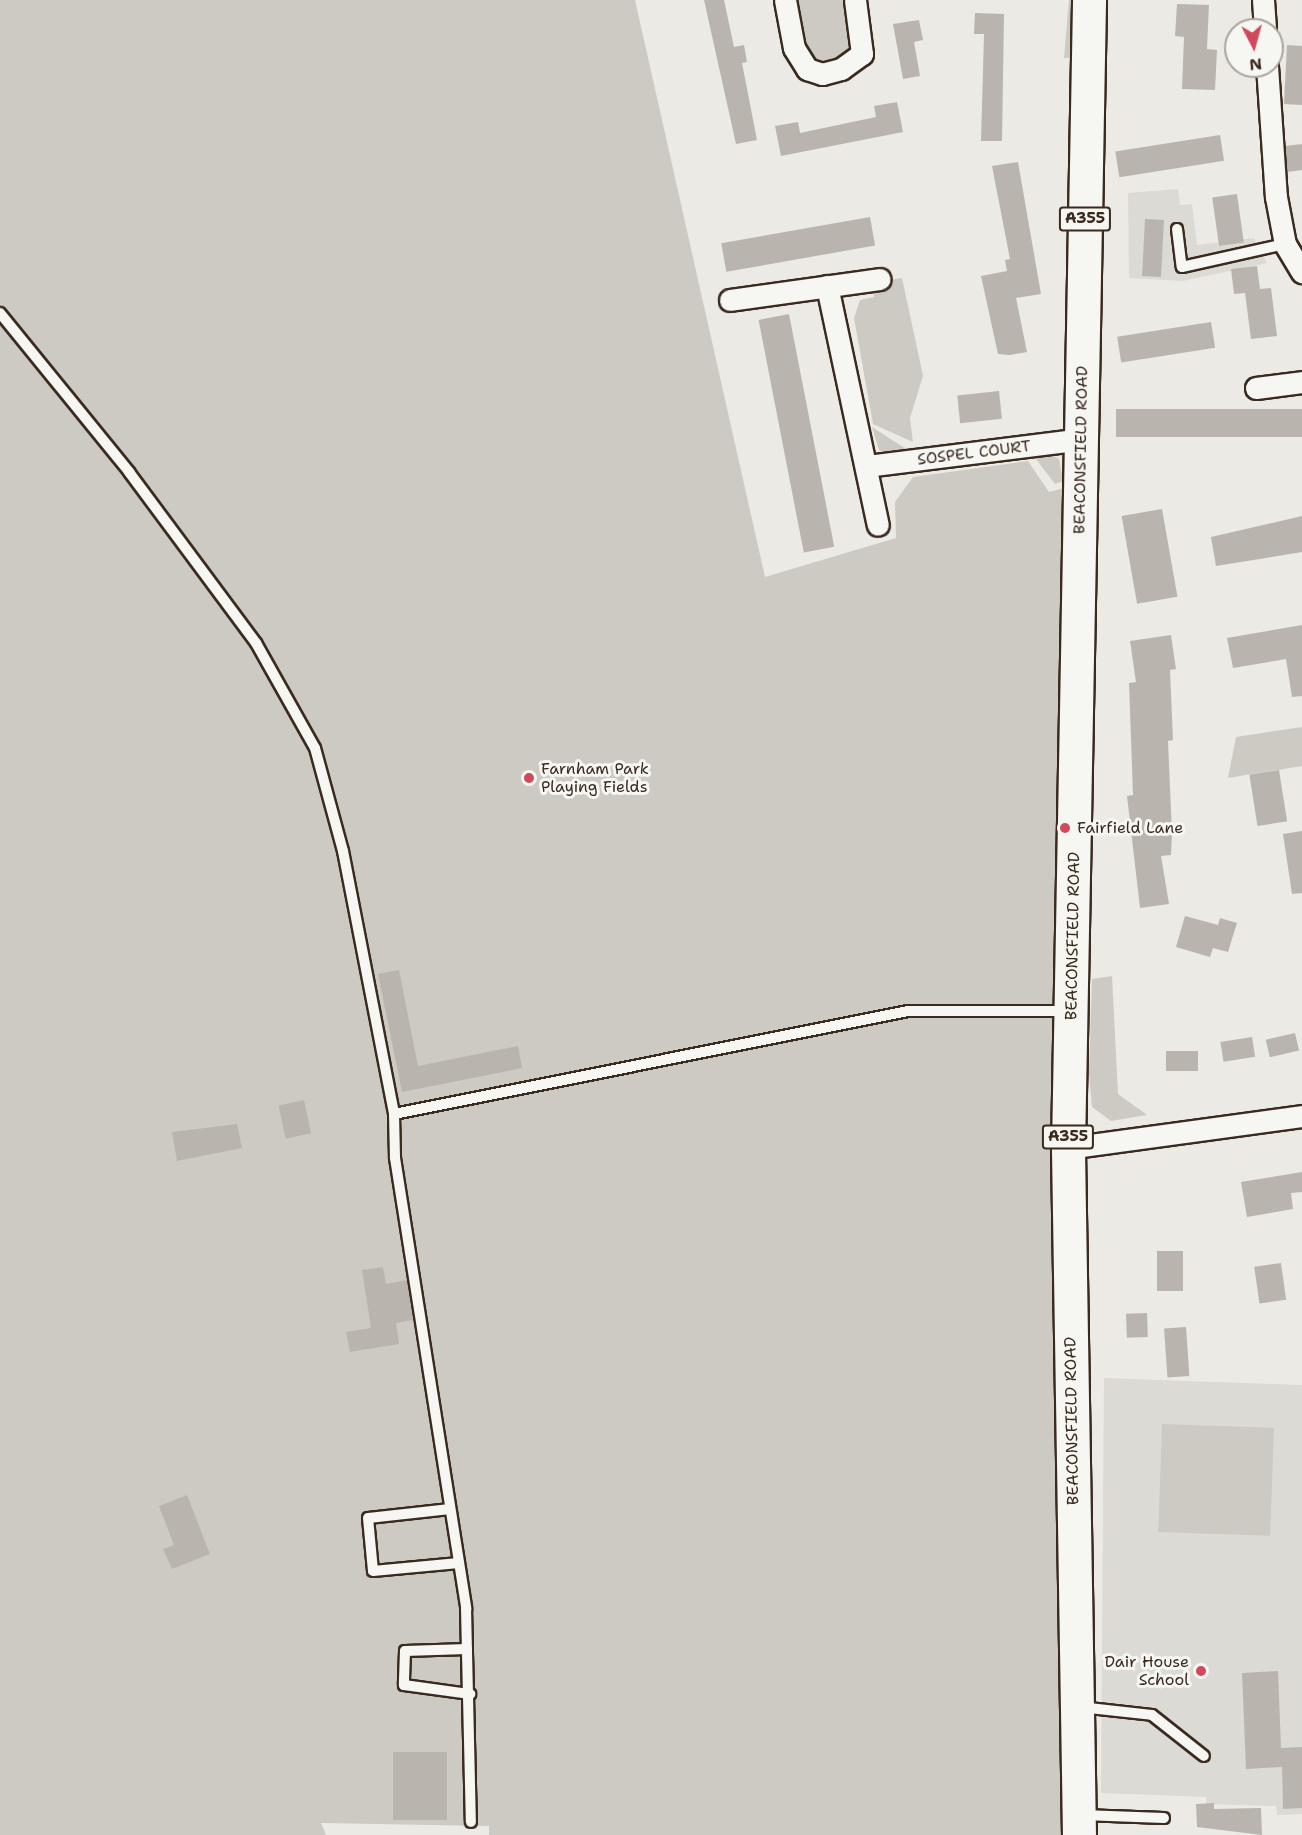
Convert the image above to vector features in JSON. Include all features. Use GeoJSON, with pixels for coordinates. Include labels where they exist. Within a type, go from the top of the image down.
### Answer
{"type":"FeatureCollection","features":[{"type":"Feature","properties":{"kind":"main road","name":"BEACONSFIELD ROAD"},"geometry":{"type":"LineString","coordinates":[[1079,1825],[1068,1148],[1089,0]]}},
{"type":"Feature","properties":{"kind":"street"},"geometry":{"type":"LineString","coordinates":[[784,0],[794,48],[807,69],[822,74],[862,54],[855,0]]}},
{"type":"Feature","properties":{"kind":"street"},"geometry":{"type":"LineString","coordinates":[[1263,0],[1264,18]]}},
{"type":"Feature","properties":{"kind":"street"},"geometry":{"type":"LineString","coordinates":[[1268,78],[1285,244],[1302,272]]}},
{"type":"Feature","properties":{"kind":"street"},"geometry":{"type":"LineString","coordinates":[[730,300],[880,279]]}},
{"type":"Feature","properties":{"kind":"street"},"geometry":{"type":"LineString","coordinates":[[827,286],[878,525]]}},
{"type":"Feature","properties":{"kind":"street"},"geometry":{"type":"LineString","coordinates":[[1256,388],[1302,382]]}},
{"type":"Feature","properties":{"kind":"street","name":"SOSPEL COURT"},"geometry":{"type":"LineString","coordinates":[[866,466],[1082,439]]}},
{"type":"Feature","properties":{"kind":"street"},"geometry":{"type":"LineString","coordinates":[[1068,1148],[1302,1116]]}},
{"type":"Feature","properties":{"kind":"lane"},"geometry":{"type":"LineString","coordinates":[[1177,229],[1182,267],[1285,244]]}},
{"type":"Feature","properties":{"kind":"lane"},"geometry":{"type":"LineString","coordinates":[[0,313],[129,472],[256,643],[315,748],[343,851],[394,1114],[395,1158],[459,1563],[470,1694],[471,1822]]}},
{"type":"Feature","properties":{"kind":"lane"},"geometry":{"type":"LineString","coordinates":[[394,1114],[908,1011],[1072,1011]]}},
{"type":"Feature","properties":{"kind":"lane"},"geometry":{"type":"LineString","coordinates":[[450,1509],[368,1518],[374,1571],[459,1563]]}},
{"type":"Feature","properties":{"kind":"lane"},"geometry":{"type":"LineString","coordinates":[[467,1649],[405,1651],[404,1685],[470,1694]]}},
{"type":"Feature","properties":{"kind":"lane"},"geometry":{"type":"LineString","coordinates":[[1077,1707],[1152,1715],[1204,1756]]}},
{"type":"Feature","properties":{"kind":"lane"},"geometry":{"type":"LineString","coordinates":[[1079,1825],[1164,1818]]}},
{"type":"Feature","properties":{"kind":"shaded area","name":"Farnham Park Playing Fields"},"geometry":{"type":"Polygon","coordinates":[[[0,0],[635,0],[765,577],[896,538],[895,502],[913,477],[1028,461],[1049,492],[1068,487],[1068,1835],[489,1835],[489,1826],[321,1823],[326,1835],[0,1835],[0,0]]]}},
{"type":"Feature","properties":{"kind":"shaded area"},"geometry":{"type":"Polygon","coordinates":[[[794,0],[844,0],[850,44],[846,53],[834,62],[814,64],[803,52],[794,0]]]}},
{"type":"Feature","properties":{"kind":"shaded area"},"geometry":{"type":"Polygon","coordinates":[[[1069,0],[1077,0],[1077,58],[1064,58],[1069,0]]]}},
{"type":"Feature","properties":{"kind":"shaded area"},"geometry":{"type":"Polygon","coordinates":[[[1178,189],[1180,205],[1192,204],[1197,245],[1254,238],[1267,263],[1183,281],[1129,278],[1128,193],[1178,189]]]}},
{"type":"Feature","properties":{"kind":"shaded area"},"geometry":{"type":"Polygon","coordinates":[[[902,278],[923,376],[910,418],[913,442],[873,424],[854,318],[860,300],[874,297],[872,283],[902,278]]]}},
{"type":"Feature","properties":{"kind":"shaded area"},"geometry":{"type":"Polygon","coordinates":[[[872,427],[917,456],[893,457],[879,450],[872,427]]]}},
{"type":"Feature","properties":{"kind":"shaded area"},"geometry":{"type":"Polygon","coordinates":[[[1049,454],[1059,459],[1063,481],[1055,484],[1033,455],[1049,454]]]}},
{"type":"Feature","properties":{"kind":"shaded area"},"geometry":{"type":"Polygon","coordinates":[[[1302,727],[1302,766],[1228,778],[1236,737],[1302,727]]]}},
{"type":"Feature","properties":{"kind":"shaded area"},"geometry":{"type":"Polygon","coordinates":[[[1112,976],[1118,1094],[1147,1115],[1111,1121],[1092,1107],[1089,1073],[1092,979],[1112,976]]]}},
{"type":"Feature","properties":{"kind":"shaded area","name":"Dair House School"},"geometry":{"type":"Polygon","coordinates":[[[1104,1378],[1302,1385],[1302,1814],[1277,1815],[1276,1806],[1206,1804],[1206,1797],[1101,1793],[1104,1378]]]}},
{"type":"Feature","properties":{"kind":"shaded area"},"geometry":{"type":"Polygon","coordinates":[[[1162,1424],[1274,1428],[1270,1536],[1158,1532],[1162,1424]]]}},
{"type":"Feature","properties":{"kind":"building"},"geometry":{"type":"Polygon","coordinates":[[[704,0],[724,0],[734,47],[744,45],[747,62],[742,63],[757,140],[736,144],[704,0]]]}},
{"type":"Feature","properties":{"kind":"building"},"geometry":{"type":"Polygon","coordinates":[[[1177,4],[1209,5],[1207,49],[1217,50],[1215,90],[1182,89],[1184,37],[1175,36],[1177,4]]]}},
{"type":"Feature","properties":{"kind":"building"},"geometry":{"type":"Polygon","coordinates":[[[975,13],[1004,14],[1002,141],[981,141],[984,34],[974,34],[975,13]]]}},
{"type":"Feature","properties":{"kind":"building"},"geometry":{"type":"Polygon","coordinates":[[[919,20],[923,40],[914,42],[920,76],[903,79],[893,24],[919,20]]]}},
{"type":"Feature","properties":{"kind":"building"},"geometry":{"type":"Polygon","coordinates":[[[1287,45],[1302,46],[1302,105],[1284,104],[1287,45]]]}},
{"type":"Feature","properties":{"kind":"building"},"geometry":{"type":"Polygon","coordinates":[[[897,102],[903,132],[781,156],[775,126],[798,122],[800,133],[876,117],[874,106],[897,102]]]}},
{"type":"Feature","properties":{"kind":"building"},"geometry":{"type":"Polygon","coordinates":[[[1220,135],[1224,161],[1119,177],[1115,152],[1220,135]]]}},
{"type":"Feature","properties":{"kind":"building"},"geometry":{"type":"Polygon","coordinates":[[[1302,144],[1302,170],[1287,172],[1285,146],[1302,144]]]}},
{"type":"Feature","properties":{"kind":"building"},"geometry":{"type":"Polygon","coordinates":[[[1018,162],[1041,294],[1016,298],[1027,352],[1010,355],[998,354],[981,276],[1007,271],[1005,260],[1010,259],[992,166],[1018,162]]]}},
{"type":"Feature","properties":{"kind":"building"},"geometry":{"type":"Polygon","coordinates":[[[1237,194],[1244,243],[1219,246],[1212,197],[1237,194]]]}},
{"type":"Feature","properties":{"kind":"building"},"geometry":{"type":"Polygon","coordinates":[[[870,217],[875,246],[726,272],[721,243],[870,217]]]}},
{"type":"Feature","properties":{"kind":"building"},"geometry":{"type":"Polygon","coordinates":[[[1145,219],[1164,220],[1161,277],[1142,276],[1145,219]]]}},
{"type":"Feature","properties":{"kind":"building"},"geometry":{"type":"Polygon","coordinates":[[[1257,266],[1260,289],[1271,288],[1277,336],[1251,339],[1245,293],[1234,294],[1231,269],[1257,266]]]}},
{"type":"Feature","properties":{"kind":"building"},"geometry":{"type":"Polygon","coordinates":[[[789,314],[834,547],[804,553],[759,320],[789,314]]]}},
{"type":"Feature","properties":{"kind":"building"},"geometry":{"type":"Polygon","coordinates":[[[1211,322],[1215,348],[1121,363],[1117,337],[1211,322]]]}},
{"type":"Feature","properties":{"kind":"building"},"geometry":{"type":"Polygon","coordinates":[[[999,391],[1002,419],[960,423],[957,395],[999,391]]]}},
{"type":"Feature","properties":{"kind":"building"},"geometry":{"type":"Polygon","coordinates":[[[1116,409],[1302,409],[1302,437],[1116,437],[1116,409]]]}},
{"type":"Feature","properties":{"kind":"building"},"geometry":{"type":"Polygon","coordinates":[[[1162,509],[1177,597],[1137,604],[1122,516],[1162,509]]]}},
{"type":"Feature","properties":{"kind":"building"},"geometry":{"type":"Polygon","coordinates":[[[1302,516],[1302,552],[1216,566],[1211,537],[1302,516]]]}},
{"type":"Feature","properties":{"kind":"building"},"geometry":{"type":"Polygon","coordinates":[[[1302,625],[1302,696],[1292,697],[1286,659],[1233,668],[1227,638],[1302,625]]]}},
{"type":"Feature","properties":{"kind":"building"},"geometry":{"type":"Polygon","coordinates":[[[1171,635],[1176,669],[1170,670],[1173,740],[1168,741],[1172,834],[1171,855],[1161,856],[1169,904],[1140,908],[1127,796],[1133,795],[1129,683],[1136,682],[1130,641],[1171,635]]]}},
{"type":"Feature","properties":{"kind":"building"},"geometry":{"type":"Polygon","coordinates":[[[1279,770],[1287,821],[1258,826],[1249,775],[1279,770]]]}},
{"type":"Feature","properties":{"kind":"building"},"geometry":{"type":"Polygon","coordinates":[[[1302,831],[1302,893],[1292,894],[1283,834],[1302,831]]]}},
{"type":"Feature","properties":{"kind":"building"},"geometry":{"type":"Polygon","coordinates":[[[1185,916],[1218,925],[1220,918],[1237,923],[1228,952],[1213,948],[1210,957],[1176,947],[1185,916]]]}},
{"type":"Feature","properties":{"kind":"building"},"geometry":{"type":"Polygon","coordinates":[[[399,970],[418,1066],[518,1046],[522,1068],[402,1092],[378,974],[399,970]]]}},
{"type":"Feature","properties":{"kind":"building"},"geometry":{"type":"Polygon","coordinates":[[[1295,1033],[1299,1051],[1270,1057],[1266,1040],[1295,1033]]]}},
{"type":"Feature","properties":{"kind":"building"},"geometry":{"type":"Polygon","coordinates":[[[1252,1037],[1255,1057],[1224,1062],[1220,1042],[1252,1037]]]}},
{"type":"Feature","properties":{"kind":"building"},"geometry":{"type":"Polygon","coordinates":[[[1166,1051],[1198,1051],[1198,1071],[1166,1071],[1166,1051]]]}},
{"type":"Feature","properties":{"kind":"building"},"geometry":{"type":"Polygon","coordinates":[[[304,1100],[311,1133],[286,1139],[279,1105],[304,1100]]]}},
{"type":"Feature","properties":{"kind":"building"},"geometry":{"type":"Polygon","coordinates":[[[237,1124],[242,1148],[177,1161],[172,1132],[237,1124]]]}},
{"type":"Feature","properties":{"kind":"building"},"geometry":{"type":"Polygon","coordinates":[[[1302,1172],[1302,1192],[1291,1193],[1293,1209],[1247,1217],[1241,1182],[1302,1172]]]}},
{"type":"Feature","properties":{"kind":"building"},"geometry":{"type":"Polygon","coordinates":[[[1157,1251],[1183,1251],[1183,1291],[1157,1291],[1157,1251]]]}},
{"type":"Feature","properties":{"kind":"building"},"geometry":{"type":"Polygon","coordinates":[[[1281,1263],[1286,1300],[1259,1303],[1254,1267],[1281,1263]]]}},
{"type":"Feature","properties":{"kind":"building"},"geometry":{"type":"Polygon","coordinates":[[[383,1267],[386,1284],[407,1280],[413,1320],[396,1323],[399,1344],[350,1352],[346,1332],[371,1328],[362,1270],[383,1267]]]}},
{"type":"Feature","properties":{"kind":"building"},"geometry":{"type":"Polygon","coordinates":[[[1147,1313],[1148,1337],[1127,1338],[1126,1314],[1147,1313]]]}},
{"type":"Feature","properties":{"kind":"building"},"geometry":{"type":"Polygon","coordinates":[[[1186,1327],[1189,1376],[1167,1377],[1164,1329],[1186,1327]]]}},
{"type":"Feature","properties":{"kind":"building"},"geometry":{"type":"Polygon","coordinates":[[[187,1495],[210,1554],[172,1569],[163,1549],[174,1545],[159,1506],[187,1495]]]}},
{"type":"Feature","properties":{"kind":"building"},"geometry":{"type":"Polygon","coordinates":[[[1278,1671],[1281,1748],[1302,1747],[1302,1808],[1283,1809],[1282,1767],[1246,1769],[1242,1673],[1278,1671]]]}},
{"type":"Feature","properties":{"kind":"building"},"geometry":{"type":"Polygon","coordinates":[[[393,1752],[447,1752],[447,1820],[393,1820],[393,1752]]]}},
{"type":"Feature","properties":{"kind":"building"},"geometry":{"type":"Polygon","coordinates":[[[1214,1803],[1214,1809],[1261,1808],[1262,1835],[1197,1827],[1196,1804],[1214,1803]]]}},
{"type":"Feature","properties":{"kind":"place","name":"Farnham Park Playing Fields"},"geometry":{"type":"Point","coordinates":[529,778]}},
{"type":"Feature","properties":{"kind":"place","name":"Fairfield Lane"},"geometry":{"type":"Point","coordinates":[1065,828]}},
{"type":"Feature","properties":{"kind":"place","name":"Dair House School"},"geometry":{"type":"Point","coordinates":[1201,1671]}}]}
